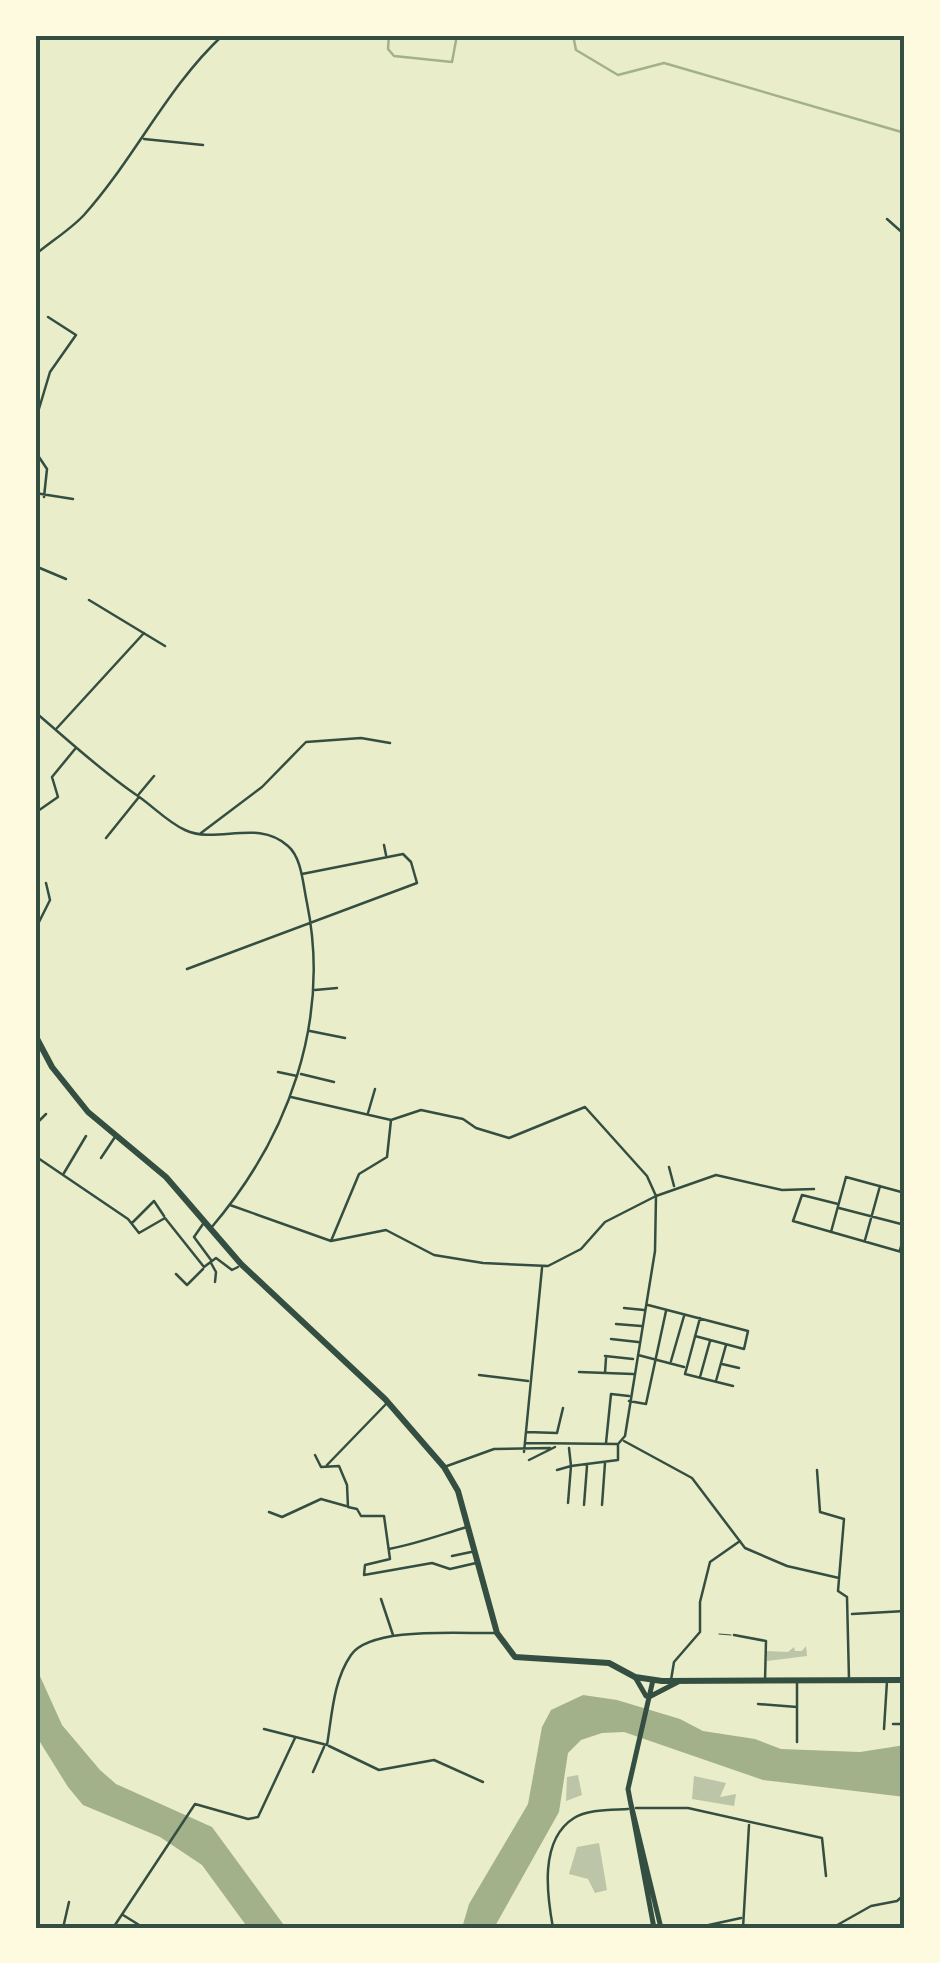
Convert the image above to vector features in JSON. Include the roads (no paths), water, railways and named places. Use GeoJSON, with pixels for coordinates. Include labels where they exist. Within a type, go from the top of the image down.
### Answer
{"type":"FeatureCollection","features":[{"type":"Feature","properties":{"kind":"highway"},"geometry":{"type":"LineString","coordinates":[[35,1035],[38,1051],[80,1104],[166,1177],[241,1264],[388,1402],[444,1467],[456,1486],[497,1633],[519,1659],[609,1663],[635,1676],[674,1682],[905,1680]]}},
{"type":"Feature","properties":{"kind":"main road"},"geometry":{"type":"LineString","coordinates":[[635,1676],[646,1700]]}},
{"type":"Feature","properties":{"kind":"main road"},"geometry":{"type":"LineString","coordinates":[[653,1680],[628,1796],[658,1928]]}},
{"type":"Feature","properties":{"kind":"main road"},"geometry":{"type":"LineString","coordinates":[[646,1700],[674,1682]]}},
{"type":"Feature","properties":{"kind":"street"},"geometry":{"type":"LineString","coordinates":[[35,256],[83,216],[142,138],[190,65],[223,35]]}},
{"type":"Feature","properties":{"kind":"street"},"geometry":{"type":"LineString","coordinates":[[142,138],[203,145]]}},
{"type":"Feature","properties":{"kind":"street"},"geometry":{"type":"LineString","coordinates":[[887,219],[905,235]]}},
{"type":"Feature","properties":{"kind":"street"},"geometry":{"type":"LineString","coordinates":[[35,422],[50,372],[76,334],[48,317]]}},
{"type":"Feature","properties":{"kind":"street"},"geometry":{"type":"LineString","coordinates":[[35,451],[47,469],[44,497]]}},
{"type":"Feature","properties":{"kind":"street"},"geometry":{"type":"LineString","coordinates":[[35,493],[73,499]]}},
{"type":"Feature","properties":{"kind":"street"},"geometry":{"type":"LineString","coordinates":[[35,566],[66,579]]}},
{"type":"Feature","properties":{"kind":"street"},"geometry":{"type":"LineString","coordinates":[[89,600],[165,646]]}},
{"type":"Feature","properties":{"kind":"street"},"geometry":{"type":"LineString","coordinates":[[56,730],[144,632]]}},
{"type":"Feature","properties":{"kind":"street"},"geometry":{"type":"LineString","coordinates":[[35,713],[181,828],[200,834],[266,834],[292,849],[301,874],[311,922],[314,990],[300,1075],[267,1146],[230,1206],[194,1237],[216,1272],[215,1282]]}},
{"type":"Feature","properties":{"kind":"street"},"geometry":{"type":"LineString","coordinates":[[200,834],[262,786],[306,742],[361,738],[390,743]]}},
{"type":"Feature","properties":{"kind":"street"},"geometry":{"type":"LineString","coordinates":[[35,814],[56,799],[52,777],[76,748]]}},
{"type":"Feature","properties":{"kind":"street"},"geometry":{"type":"LineString","coordinates":[[106,838],[154,776]]}},
{"type":"Feature","properties":{"kind":"street"},"geometry":{"type":"LineString","coordinates":[[384,846],[386,856]]}},
{"type":"Feature","properties":{"kind":"street"},"geometry":{"type":"LineString","coordinates":[[187,969],[415,884],[409,857],[386,856],[301,874]]}},
{"type":"Feature","properties":{"kind":"street"},"geometry":{"type":"LineString","coordinates":[[35,930],[50,900],[46,883]]}},
{"type":"Feature","properties":{"kind":"street"},"geometry":{"type":"LineString","coordinates":[[35,918],[42,920]]}},
{"type":"Feature","properties":{"kind":"street"},"geometry":{"type":"LineString","coordinates":[[314,990],[336,988]]}},
{"type":"Feature","properties":{"kind":"street"},"geometry":{"type":"LineString","coordinates":[[308,1030],[345,1038]]}},
{"type":"Feature","properties":{"kind":"street"},"geometry":{"type":"LineString","coordinates":[[278,1072],[334,1082]]}},
{"type":"Feature","properties":{"kind":"street"},"geometry":{"type":"LineString","coordinates":[[368,1114],[375,1089]]}},
{"type":"Feature","properties":{"kind":"street"},"geometry":{"type":"LineString","coordinates":[[290,1096],[390,1120],[421,1110],[463,1119],[484,1131],[509,1138],[584,1107],[647,1176],[656,1196],[646,1307],[618,1460],[557,1470]]}},
{"type":"Feature","properties":{"kind":"street"},"geometry":{"type":"LineString","coordinates":[[35,1125],[46,1114]]}},
{"type":"Feature","properties":{"kind":"street"},"geometry":{"type":"LineString","coordinates":[[331,1241],[360,1174],[387,1156],[390,1120]]}},
{"type":"Feature","properties":{"kind":"street"},"geometry":{"type":"LineString","coordinates":[[63,1174],[86,1136]]}},
{"type":"Feature","properties":{"kind":"street"},"geometry":{"type":"LineString","coordinates":[[101,1158],[116,1136]]}},
{"type":"Feature","properties":{"kind":"street"},"geometry":{"type":"LineString","coordinates":[[35,1156],[142,1234],[164,1218]]}},
{"type":"Feature","properties":{"kind":"street"},"geometry":{"type":"LineString","coordinates":[[669,1168],[674,1187]]}},
{"type":"Feature","properties":{"kind":"street"},"geometry":{"type":"LineString","coordinates":[[230,1206],[331,1241],[386,1230],[434,1255],[484,1264],[542,1266],[566,1260],[605,1222],[674,1187],[716,1175],[782,1190],[814,1188]]}},
{"type":"Feature","properties":{"kind":"street"},"geometry":{"type":"LineString","coordinates":[[830,1232],[846,1176],[905,1193]]}},
{"type":"Feature","properties":{"kind":"street"},"geometry":{"type":"LineString","coordinates":[[864,1242],[880,1186]]}},
{"type":"Feature","properties":{"kind":"street"},"geometry":{"type":"LineString","coordinates":[[905,1225],[804,1195],[791,1215],[792,1222],[902,1252],[905,1232]]}},
{"type":"Feature","properties":{"kind":"street"},"geometry":{"type":"LineString","coordinates":[[132,1223],[154,1202],[204,1268]]}},
{"type":"Feature","properties":{"kind":"street"},"geometry":{"type":"LineString","coordinates":[[176,1274],[187,1285],[216,1258],[234,1270],[241,1264]]}},
{"type":"Feature","properties":{"kind":"street"},"geometry":{"type":"LineString","coordinates":[[524,1452],[542,1266]]}},
{"type":"Feature","properties":{"kind":"street"},"geometry":{"type":"LineString","coordinates":[[624,1308],[667,1310],[748,1331],[744,1349],[695,1336]]}},
{"type":"Feature","properties":{"kind":"street"},"geometry":{"type":"LineString","coordinates":[[606,1444],[610,1396],[646,1404],[667,1310]]}},
{"type":"Feature","properties":{"kind":"street"},"geometry":{"type":"LineString","coordinates":[[671,1363],[685,1314]]}},
{"type":"Feature","properties":{"kind":"street"},"geometry":{"type":"LineString","coordinates":[[700,1318],[684,1374],[732,1386]]}},
{"type":"Feature","properties":{"kind":"street"},"geometry":{"type":"LineString","coordinates":[[616,1324],[642,1326]]}},
{"type":"Feature","properties":{"kind":"street"},"geometry":{"type":"LineString","coordinates":[[611,1339],[640,1342]]}},
{"type":"Feature","properties":{"kind":"street"},"geometry":{"type":"LineString","coordinates":[[700,1378],[710,1340]]}},
{"type":"Feature","properties":{"kind":"street"},"geometry":{"type":"LineString","coordinates":[[716,1382],[726,1344]]}},
{"type":"Feature","properties":{"kind":"street"},"geometry":{"type":"LineString","coordinates":[[605,1373],[606,1356],[654,1359],[686,1367]]}},
{"type":"Feature","properties":{"kind":"street"},"geometry":{"type":"LineString","coordinates":[[721,1364],[739,1368]]}},
{"type":"Feature","properties":{"kind":"street"},"geometry":{"type":"LineString","coordinates":[[579,1372],[634,1374]]}},
{"type":"Feature","properties":{"kind":"street"},"geometry":{"type":"LineString","coordinates":[[479,1375],[530,1382]]}},
{"type":"Feature","properties":{"kind":"street"},"geometry":{"type":"LineString","coordinates":[[320,1467],[335,1461],[388,1402]]}},
{"type":"Feature","properties":{"kind":"street"},"geometry":{"type":"LineString","coordinates":[[526,1432],[557,1433],[563,1408]]}},
{"type":"Feature","properties":{"kind":"street"},"geometry":{"type":"LineString","coordinates":[[525,1443],[569,1446],[620,1442],[692,1478],[740,1542],[752,1552],[787,1566],[838,1578]]}},
{"type":"Feature","properties":{"kind":"street"},"geometry":{"type":"LineString","coordinates":[[444,1467],[494,1449],[524,1452],[556,1446]]}},
{"type":"Feature","properties":{"kind":"street"},"geometry":{"type":"LineString","coordinates":[[529,1460],[556,1446]]}},
{"type":"Feature","properties":{"kind":"street"},"geometry":{"type":"LineString","coordinates":[[568,1503],[569,1446]]}},
{"type":"Feature","properties":{"kind":"street"},"geometry":{"type":"LineString","coordinates":[[315,1455],[320,1467]]}},
{"type":"Feature","properties":{"kind":"street"},"geometry":{"type":"LineString","coordinates":[[602,1505],[605,1463]]}},
{"type":"Feature","properties":{"kind":"street"},"geometry":{"type":"LineString","coordinates":[[584,1505],[588,1464]]}},
{"type":"Feature","properties":{"kind":"street"},"geometry":{"type":"LineString","coordinates":[[320,1467],[339,1466],[348,1485],[348,1507]]}},
{"type":"Feature","properties":{"kind":"street"},"geometry":{"type":"LineString","coordinates":[[817,1470],[817,1502],[826,1516],[844,1518],[838,1591],[848,1597],[849,1680]]}},
{"type":"Feature","properties":{"kind":"street"},"geometry":{"type":"LineString","coordinates":[[268,1512],[282,1518],[320,1499],[357,1509],[361,1516],[383,1514],[390,1559],[399,1570]]}},
{"type":"Feature","properties":{"kind":"street"},"geometry":{"type":"LineString","coordinates":[[388,1549],[413,1546],[428,1536],[468,1526]]}},
{"type":"Feature","properties":{"kind":"street"},"geometry":{"type":"LineString","coordinates":[[674,1682],[674,1662],[700,1632],[700,1602],[710,1562],[740,1542]]}},
{"type":"Feature","properties":{"kind":"street"},"geometry":{"type":"LineString","coordinates":[[452,1556],[474,1552]]}},
{"type":"Feature","properties":{"kind":"street"},"geometry":{"type":"LineString","coordinates":[[390,1559],[365,1565],[364,1575],[432,1563],[450,1569],[477,1562]]}},
{"type":"Feature","properties":{"kind":"street"},"geometry":{"type":"LineString","coordinates":[[381,1599],[393,1637]]}},
{"type":"Feature","properties":{"kind":"street"},"geometry":{"type":"LineString","coordinates":[[850,1614],[905,1611]]}},
{"type":"Feature","properties":{"kind":"street"},"geometry":{"type":"LineString","coordinates":[[313,1772],[326,1746],[338,1681],[348,1658],[363,1644],[393,1637],[497,1633]]}},
{"type":"Feature","properties":{"kind":"street"},"geometry":{"type":"LineString","coordinates":[[734,1635],[766,1641],[764,1682]]}},
{"type":"Feature","properties":{"kind":"street"},"geometry":{"type":"LineString","coordinates":[[884,1729],[887,1680]]}},
{"type":"Feature","properties":{"kind":"street"},"geometry":{"type":"LineString","coordinates":[[796,1742],[797,1681]]}},
{"type":"Feature","properties":{"kind":"street"},"geometry":{"type":"LineString","coordinates":[[758,1704],[798,1707]]}},
{"type":"Feature","properties":{"kind":"street"},"geometry":{"type":"LineString","coordinates":[[892,1724],[905,1724]]}},
{"type":"Feature","properties":{"kind":"street"},"geometry":{"type":"LineString","coordinates":[[264,1730],[326,1746],[379,1770],[434,1760],[483,1782]]}},
{"type":"Feature","properties":{"kind":"street"},"geometry":{"type":"LineString","coordinates":[[113,1928],[190,1810],[199,1803],[242,1818],[258,1818],[296,1737]]}},
{"type":"Feature","properties":{"kind":"street"},"geometry":{"type":"LineString","coordinates":[[553,1928],[547,1863],[567,1824],[580,1816],[631,1808],[689,1808],[822,1838],[826,1876]]}},
{"type":"Feature","properties":{"kind":"street"},"geometry":{"type":"LineString","coordinates":[[742,1928],[749,1823]]}},
{"type":"Feature","properties":{"kind":"street"},"geometry":{"type":"LineString","coordinates":[[832,1928],[871,1906],[898,1901],[905,1894]]}},
{"type":"Feature","properties":{"kind":"street"},"geometry":{"type":"LineString","coordinates":[[63,1928],[69,1902]]}},
{"type":"Feature","properties":{"kind":"street"},"geometry":{"type":"LineString","coordinates":[[122,1914],[143,1928]]}},
{"type":"Feature","properties":{"kind":"street"},"geometry":{"type":"LineString","coordinates":[[695,1928],[743,1918]]}},
{"type":"Feature","properties":{"kind":"lane"},"geometry":{"type":"LineString","coordinates":[[719,1634],[734,1635]]}},
{"type":"Feature","properties":{"kind":"waterway"},"geometry":{"type":"LineString","coordinates":[[389,35],[388,49],[394,56],[452,62],[457,35]]}},
{"type":"Feature","properties":{"kind":"waterway"},"geometry":{"type":"LineString","coordinates":[[573,35],[576,50],[618,75],[664,63],[905,133]]}}]}
